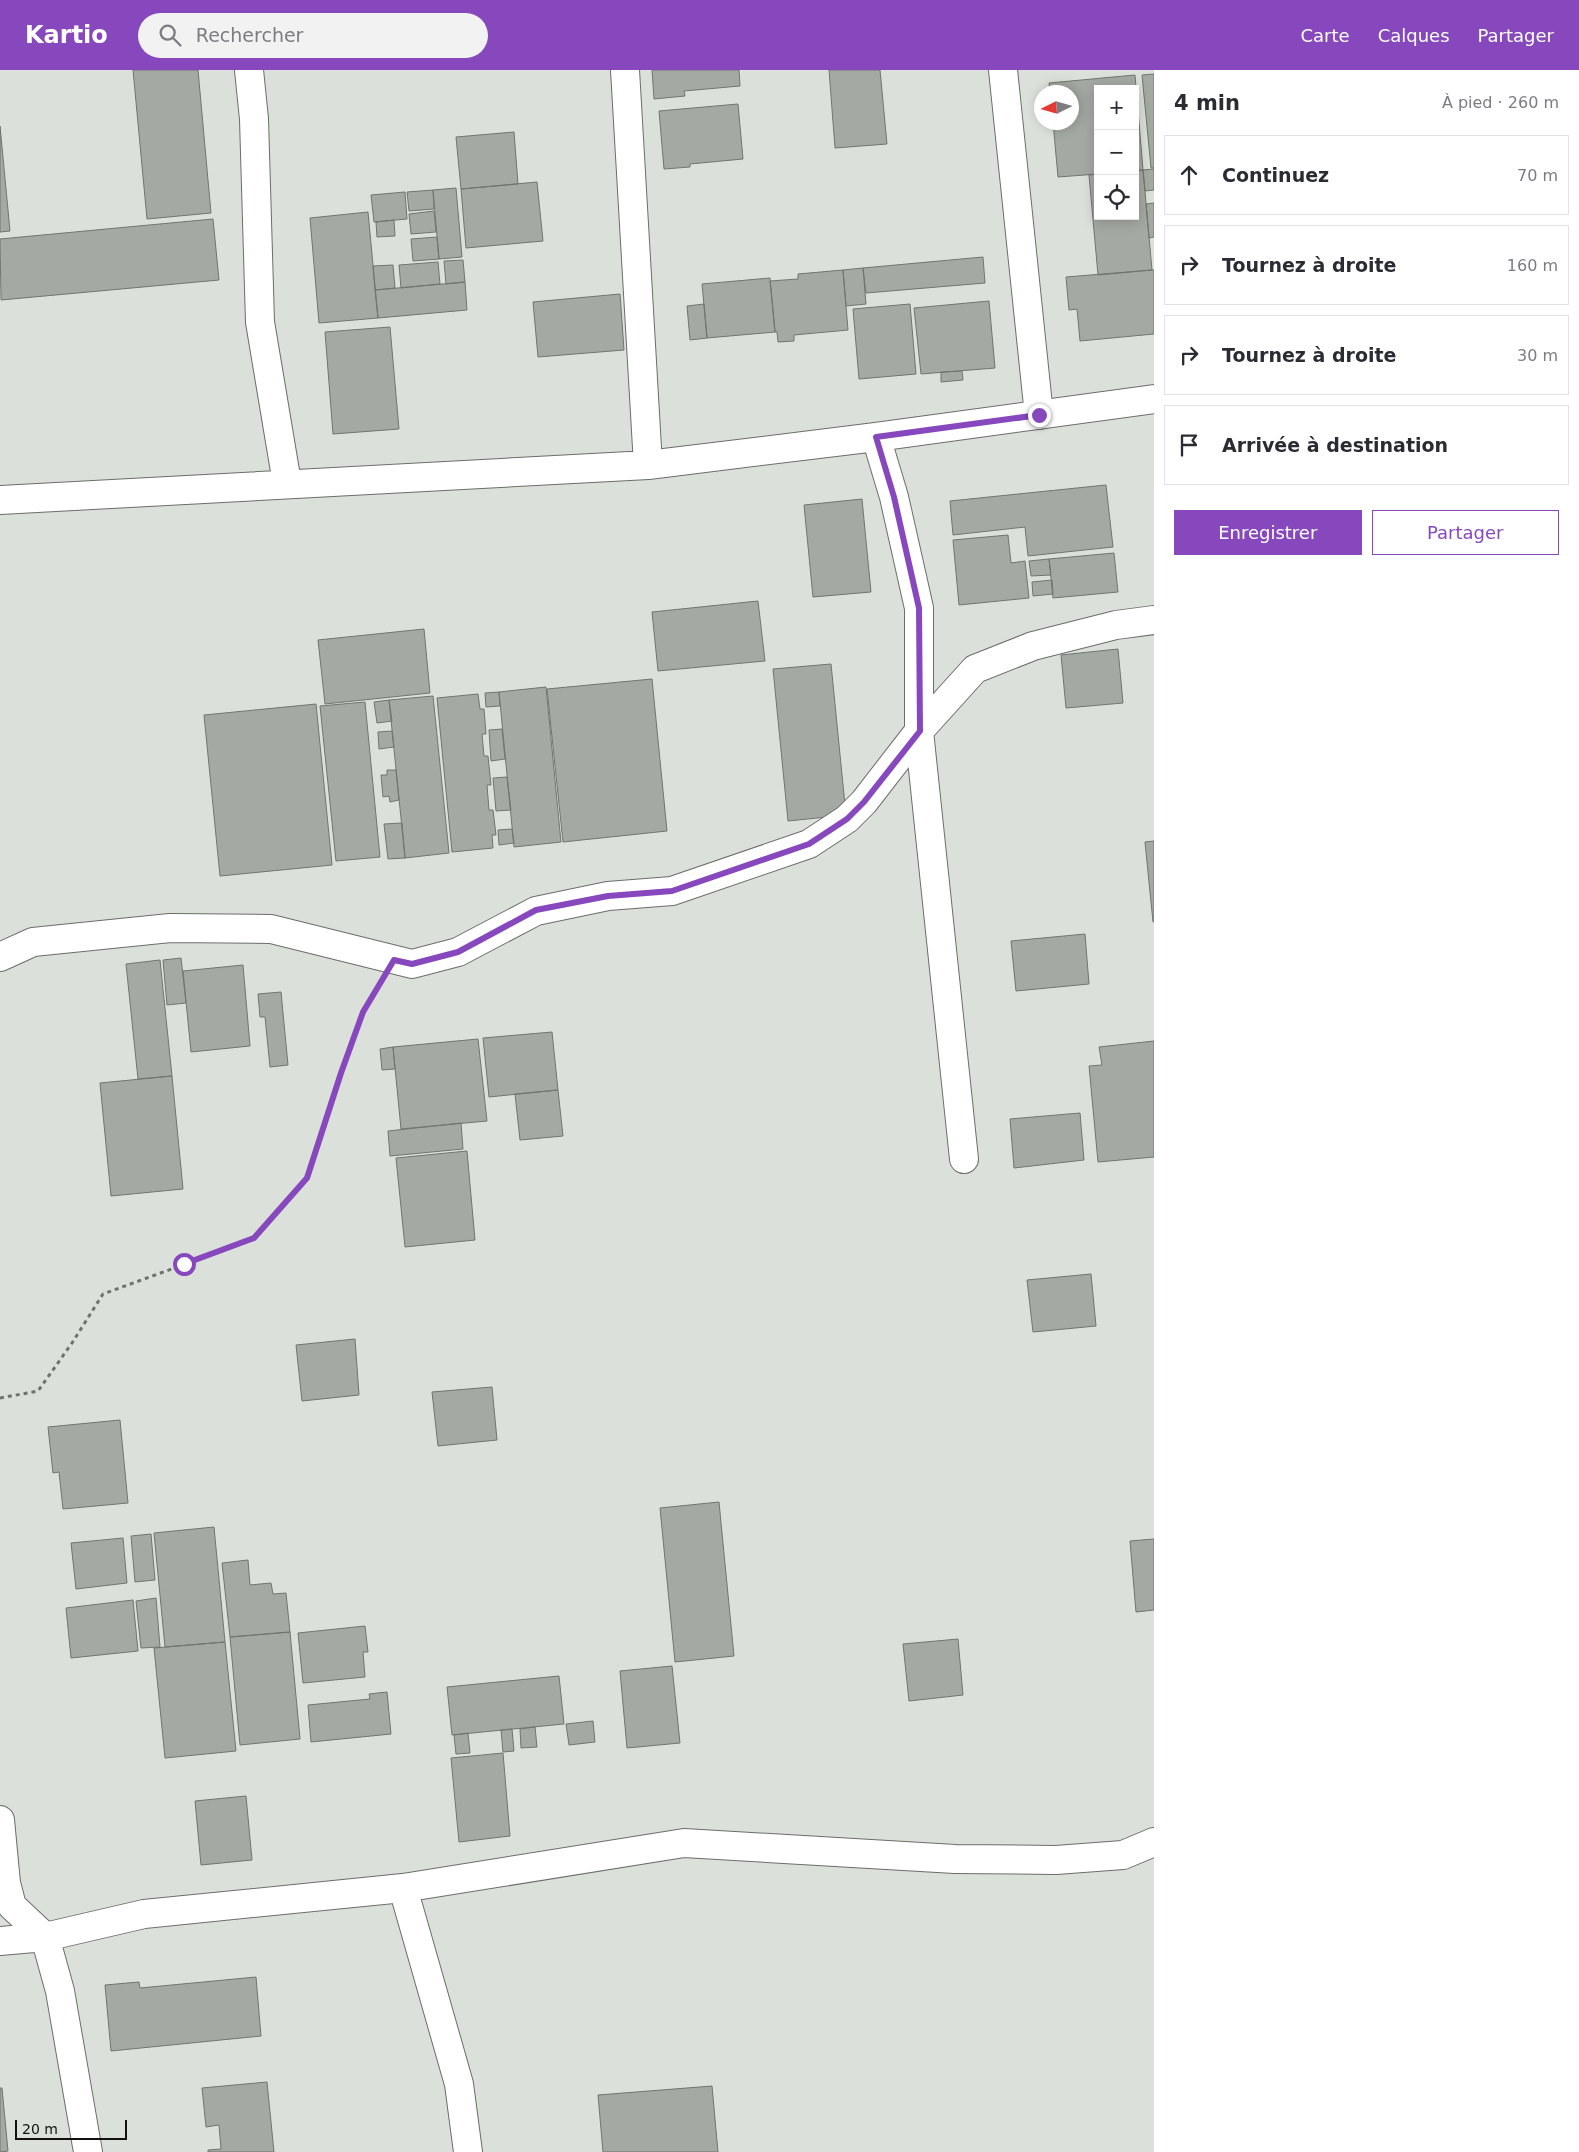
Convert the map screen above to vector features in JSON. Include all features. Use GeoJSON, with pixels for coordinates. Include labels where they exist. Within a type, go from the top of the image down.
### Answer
{"type":"FeatureCollection","features":[{"type":"Feature","properties":{"kind":"street"},"geometry":{"type":"LineString","coordinates":[[249,70],[254,119],[260,322],[286,483]]}},
{"type":"Feature","properties":{"kind":"street"},"geometry":{"type":"LineString","coordinates":[[625,70],[648,465]]}},
{"type":"Feature","properties":{"kind":"street"},"geometry":{"type":"LineString","coordinates":[[1003,70],[1039,415]]}},
{"type":"Feature","properties":{"kind":"street"},"geometry":{"type":"LineString","coordinates":[[0,500],[286,483],[648,465],[876,437],[1154,399]]}},
{"type":"Feature","properties":{"kind":"street"},"geometry":{"type":"LineString","coordinates":[[876,437],[894,497],[919,608],[920,731],[964,1159]]}},
{"type":"Feature","properties":{"kind":"street"},"geometry":{"type":"LineString","coordinates":[[0,957],[33,942],[170,928],[271,929],[412,964],[458,952],[536,910],[608,896],[672,891],[809,844],[847,819],[864,802],[920,731],[975,669],[1033,646],[1116,625],[1154,620]]}},
{"type":"Feature","properties":{"kind":"street"},"geometry":{"type":"LineString","coordinates":[[0,1820],[6,1883],[12,1906],[45,1937],[60,1991],[88,2152]]}},
{"type":"Feature","properties":{"kind":"street"},"geometry":{"type":"LineString","coordinates":[[0,1941],[45,1937],[144,1914],[403,1888],[684,1843],[955,1859],[1056,1860],[1123,1855],[1154,1842]]}},
{"type":"Feature","properties":{"kind":"street"},"geometry":{"type":"LineString","coordinates":[[403,1888],[459,2084],[468,2152]]}},
{"type":"Feature","properties":{"kind":"path"},"geometry":{"type":"LineString","coordinates":[[0,1398],[38,1391],[72,1343],[103,1294],[254,1238],[307,1178],[363,1012],[394,960]]}},
{"type":"Feature","properties":{"kind":"building"},"geometry":{"type":"Polygon","coordinates":[[[133,70],[198,70],[211,213],[147,219],[133,70]]]}},
{"type":"Feature","properties":{"kind":"building"},"geometry":{"type":"Polygon","coordinates":[[[652,70],[739,70],[740,86],[684,91],[685,96],[654,99],[652,70]]]}},
{"type":"Feature","properties":{"kind":"building"},"geometry":{"type":"Polygon","coordinates":[[[829,70],[880,70],[887,144],[835,148],[829,70]]]}},
{"type":"Feature","properties":{"kind":"building"},"geometry":{"type":"Polygon","coordinates":[[[1154,74],[1154,168],[1151,168],[1142,75],[1154,74]]]}},
{"type":"Feature","properties":{"kind":"building"},"geometry":{"type":"Polygon","coordinates":[[[1135,75],[1136,85],[1094,85],[1094,174],[1058,177],[1054,130],[1079,130],[1079,85],[1049,85],[1049,83],[1135,75]]]}},
{"type":"Feature","properties":{"kind":"building"},"geometry":{"type":"Polygon","coordinates":[[[738,104],[743,159],[690,164],[690,167],[664,169],[659,111],[738,104]]]}},
{"type":"Feature","properties":{"kind":"building"},"geometry":{"type":"Polygon","coordinates":[[[1139,122],[1143,170],[1139,170],[1139,122]]]}},
{"type":"Feature","properties":{"kind":"building"},"geometry":{"type":"Polygon","coordinates":[[[0,126],[10,231],[0,232],[0,126]]]}},
{"type":"Feature","properties":{"kind":"building"},"geometry":{"type":"Polygon","coordinates":[[[514,132],[518,184],[461,189],[456,137],[514,132]]]}},
{"type":"Feature","properties":{"kind":"building"},"geometry":{"type":"Polygon","coordinates":[[[1154,169],[1154,190],[1145,191],[1143,170],[1154,169]]]}},
{"type":"Feature","properties":{"kind":"building"},"geometry":{"type":"Polygon","coordinates":[[[1139,170],[1143,170],[1152,270],[1098,275],[1089,175],[1094,174],[1094,220],[1139,220],[1139,170]]]}},
{"type":"Feature","properties":{"kind":"building"},"geometry":{"type":"Polygon","coordinates":[[[537,182],[543,241],[466,248],[461,189],[537,182]]]}},
{"type":"Feature","properties":{"kind":"building"},"geometry":{"type":"Polygon","coordinates":[[[456,188],[462,257],[439,259],[433,190],[456,188]]]}},
{"type":"Feature","properties":{"kind":"building"},"geometry":{"type":"Polygon","coordinates":[[[433,190],[434,209],[409,211],[407,192],[433,190]]]}},
{"type":"Feature","properties":{"kind":"building"},"geometry":{"type":"Polygon","coordinates":[[[405,192],[407,219],[374,222],[371,195],[405,192]]]}},
{"type":"Feature","properties":{"kind":"building"},"geometry":{"type":"Polygon","coordinates":[[[1154,203],[1154,237],[1149,238],[1146,204],[1154,203]]]}},
{"type":"Feature","properties":{"kind":"building"},"geometry":{"type":"Polygon","coordinates":[[[434,211],[436,232],[411,234],[409,214],[434,211]]]}},
{"type":"Feature","properties":{"kind":"building"},"geometry":{"type":"Polygon","coordinates":[[[368,212],[378,318],[319,323],[310,218],[368,212]]]}},
{"type":"Feature","properties":{"kind":"building"},"geometry":{"type":"Polygon","coordinates":[[[213,219],[219,280],[1,300],[0,239],[213,219]]]}},
{"type":"Feature","properties":{"kind":"building"},"geometry":{"type":"Polygon","coordinates":[[[394,220],[395,236],[377,237],[376,222],[394,220]]]}},
{"type":"Feature","properties":{"kind":"building"},"geometry":{"type":"Polygon","coordinates":[[[437,237],[439,259],[413,261],[411,239],[437,237]]]}},
{"type":"Feature","properties":{"kind":"building"},"geometry":{"type":"Polygon","coordinates":[[[983,257],[985,283],[866,293],[863,268],[983,257]]]}},
{"type":"Feature","properties":{"kind":"building"},"geometry":{"type":"Polygon","coordinates":[[[463,260],[465,282],[446,284],[444,261],[463,260]]]}},
{"type":"Feature","properties":{"kind":"building"},"geometry":{"type":"Polygon","coordinates":[[[438,262],[440,284],[401,288],[399,265],[438,262]]]}},
{"type":"Feature","properties":{"kind":"building"},"geometry":{"type":"Polygon","coordinates":[[[393,265],[395,288],[375,290],[373,266],[393,265]]]}},
{"type":"Feature","properties":{"kind":"building"},"geometry":{"type":"Polygon","coordinates":[[[863,268],[866,304],[846,306],[843,270],[863,268]]]}},
{"type":"Feature","properties":{"kind":"building"},"geometry":{"type":"Polygon","coordinates":[[[843,270],[848,330],[794,335],[794,341],[778,342],[777,332],[775,332],[770,281],[798,279],[798,274],[843,270]]]}},
{"type":"Feature","properties":{"kind":"building"},"geometry":{"type":"Polygon","coordinates":[[[1154,270],[1154,334],[1080,341],[1077,309],[1069,310],[1066,277],[1154,270]]]}},
{"type":"Feature","properties":{"kind":"building"},"geometry":{"type":"Polygon","coordinates":[[[770,278],[775,332],[707,338],[702,284],[770,278]]]}},
{"type":"Feature","properties":{"kind":"building"},"geometry":{"type":"Polygon","coordinates":[[[465,282],[467,310],[378,318],[375,290],[465,282]]]}},
{"type":"Feature","properties":{"kind":"building"},"geometry":{"type":"Polygon","coordinates":[[[620,294],[624,350],[538,357],[533,302],[620,294]]]}},
{"type":"Feature","properties":{"kind":"building"},"geometry":{"type":"Polygon","coordinates":[[[989,301],[995,368],[921,374],[914,308],[989,301]]]}},
{"type":"Feature","properties":{"kind":"building"},"geometry":{"type":"Polygon","coordinates":[[[704,304],[707,338],[690,340],[687,306],[704,304]]]}},
{"type":"Feature","properties":{"kind":"building"},"geometry":{"type":"Polygon","coordinates":[[[910,304],[916,374],[859,379],[853,309],[910,304]]]}},
{"type":"Feature","properties":{"kind":"building"},"geometry":{"type":"Polygon","coordinates":[[[390,327],[399,429],[333,434],[325,332],[390,327]]]}},
{"type":"Feature","properties":{"kind":"building"},"geometry":{"type":"Polygon","coordinates":[[[962,371],[963,380],[941,382],[941,372],[962,371]]]}},
{"type":"Feature","properties":{"kind":"building"},"geometry":{"type":"Polygon","coordinates":[[[1106,485],[1113,547],[1028,556],[1025,527],[953,535],[950,501],[1106,485]]]}},
{"type":"Feature","properties":{"kind":"building"},"geometry":{"type":"Polygon","coordinates":[[[862,499],[871,592],[813,597],[804,505],[862,499]]]}},
{"type":"Feature","properties":{"kind":"building"},"geometry":{"type":"Polygon","coordinates":[[[1008,535],[1011,563],[1025,561],[1029,598],[959,605],[953,540],[1008,535]]]}},
{"type":"Feature","properties":{"kind":"building"},"geometry":{"type":"Polygon","coordinates":[[[1114,553],[1118,592],[1053,598],[1049,559],[1114,553]]]}},
{"type":"Feature","properties":{"kind":"building"},"geometry":{"type":"Polygon","coordinates":[[[1049,559],[1051,575],[1031,576],[1029,561],[1049,559]]]}},
{"type":"Feature","properties":{"kind":"building"},"geometry":{"type":"Polygon","coordinates":[[[1052,580],[1053,594],[1033,596],[1032,582],[1052,580]]]}},
{"type":"Feature","properties":{"kind":"building"},"geometry":{"type":"Polygon","coordinates":[[[758,601],[765,661],[658,671],[652,612],[758,601]]]}},
{"type":"Feature","properties":{"kind":"building"},"geometry":{"type":"Polygon","coordinates":[[[424,629],[430,693],[325,704],[318,640],[424,629]]]}},
{"type":"Feature","properties":{"kind":"building"},"geometry":{"type":"Polygon","coordinates":[[[1118,649],[1123,703],[1066,708],[1061,655],[1118,649]]]}},
{"type":"Feature","properties":{"kind":"building"},"geometry":{"type":"Polygon","coordinates":[[[831,664],[846,815],[788,821],[773,669],[831,664]]]}},
{"type":"Feature","properties":{"kind":"building"},"geometry":{"type":"Polygon","coordinates":[[[652,679],[667,831],[563,842],[547,689],[652,679]]]}},
{"type":"Feature","properties":{"kind":"building"},"geometry":{"type":"Polygon","coordinates":[[[546,687],[561,842],[514,847],[499,692],[546,687]]]}},
{"type":"Feature","properties":{"kind":"building"},"geometry":{"type":"Polygon","coordinates":[[[499,692],[500,706],[486,707],[485,693],[499,692]]]}},
{"type":"Feature","properties":{"kind":"building"},"geometry":{"type":"Polygon","coordinates":[[[478,694],[480,709],[484,709],[486,734],[482,734],[484,756],[488,756],[491,785],[487,785],[489,810],[493,810],[496,835],[492,835],[493,848],[452,852],[437,698],[478,694]]]}},
{"type":"Feature","properties":{"kind":"building"},"geometry":{"type":"Polygon","coordinates":[[[433,696],[449,853],[405,858],[389,700],[433,696]]]}},
{"type":"Feature","properties":{"kind":"building"},"geometry":{"type":"Polygon","coordinates":[[[389,700],[392,721],[377,723],[374,702],[389,700]]]}},
{"type":"Feature","properties":{"kind":"building"},"geometry":{"type":"Polygon","coordinates":[[[365,702],[380,857],[336,861],[320,706],[365,702]]]}},
{"type":"Feature","properties":{"kind":"building"},"geometry":{"type":"Polygon","coordinates":[[[316,704],[332,865],[220,876],[204,715],[316,704]]]}},
{"type":"Feature","properties":{"kind":"building"},"geometry":{"type":"Polygon","coordinates":[[[502,729],[505,759],[491,761],[489,730],[502,729]]]}},
{"type":"Feature","properties":{"kind":"building"},"geometry":{"type":"Polygon","coordinates":[[[392,731],[394,747],[379,749],[378,732],[392,731]]]}},
{"type":"Feature","properties":{"kind":"building"},"geometry":{"type":"Polygon","coordinates":[[[387,770],[396,770],[399,800],[390,802],[389,796],[383,797],[381,775],[387,775],[387,770]]]}},
{"type":"Feature","properties":{"kind":"building"},"geometry":{"type":"Polygon","coordinates":[[[507,777],[511,810],[496,811],[493,778],[507,777]]]}},
{"type":"Feature","properties":{"kind":"building"},"geometry":{"type":"Polygon","coordinates":[[[402,823],[405,858],[388,859],[384,824],[402,823]]]}},
{"type":"Feature","properties":{"kind":"building"},"geometry":{"type":"Polygon","coordinates":[[[512,829],[514,843],[499,845],[498,830],[512,829]]]}},
{"type":"Feature","properties":{"kind":"building"},"geometry":{"type":"Polygon","coordinates":[[[1154,841],[1154,922],[1153,922],[1145,842],[1154,841]]]}},
{"type":"Feature","properties":{"kind":"building"},"geometry":{"type":"Polygon","coordinates":[[[1085,934],[1089,984],[1016,991],[1011,941],[1085,934]]]}},
{"type":"Feature","properties":{"kind":"building"},"geometry":{"type":"Polygon","coordinates":[[[181,958],[186,1003],[167,1005],[163,960],[181,958]]]}},
{"type":"Feature","properties":{"kind":"building"},"geometry":{"type":"Polygon","coordinates":[[[160,960],[172,1076],[138,1079],[126,964],[160,960]]]}},
{"type":"Feature","properties":{"kind":"building"},"geometry":{"type":"Polygon","coordinates":[[[243,965],[250,1046],[191,1052],[183,971],[243,965]]]}},
{"type":"Feature","properties":{"kind":"building"},"geometry":{"type":"Polygon","coordinates":[[[281,992],[288,1065],[270,1067],[265,1017],[260,1017],[258,994],[281,992]]]}},
{"type":"Feature","properties":{"kind":"building"},"geometry":{"type":"Polygon","coordinates":[[[552,1032],[558,1090],[489,1097],[483,1038],[552,1032]]]}},
{"type":"Feature","properties":{"kind":"building"},"geometry":{"type":"Polygon","coordinates":[[[478,1039],[487,1121],[401,1129],[393,1047],[478,1039]]]}},
{"type":"Feature","properties":{"kind":"building"},"geometry":{"type":"Polygon","coordinates":[[[1154,1041],[1154,1157],[1098,1162],[1089,1066],[1102,1065],[1099,1047],[1154,1041]]]}},
{"type":"Feature","properties":{"kind":"building"},"geometry":{"type":"Polygon","coordinates":[[[393,1047],[395,1069],[382,1070],[380,1049],[393,1047]]]}},
{"type":"Feature","properties":{"kind":"building"},"geometry":{"type":"Polygon","coordinates":[[[172,1076],[183,1189],[111,1196],[100,1083],[172,1076]]]}},
{"type":"Feature","properties":{"kind":"building"},"geometry":{"type":"Polygon","coordinates":[[[558,1090],[563,1136],[520,1140],[515,1094],[558,1090]]]}},
{"type":"Feature","properties":{"kind":"building"},"geometry":{"type":"Polygon","coordinates":[[[1080,1113],[1084,1160],[1014,1168],[1010,1119],[1080,1113]]]}},
{"type":"Feature","properties":{"kind":"building"},"geometry":{"type":"Polygon","coordinates":[[[461,1123],[463,1149],[390,1156],[388,1131],[461,1123]]]}},
{"type":"Feature","properties":{"kind":"building"},"geometry":{"type":"Polygon","coordinates":[[[467,1151],[475,1240],[405,1247],[396,1158],[467,1151]]]}},
{"type":"Feature","properties":{"kind":"building"},"geometry":{"type":"Polygon","coordinates":[[[1091,1274],[1096,1326],[1033,1332],[1027,1280],[1091,1274]]]}},
{"type":"Feature","properties":{"kind":"building"},"geometry":{"type":"Polygon","coordinates":[[[355,1339],[359,1395],[302,1401],[296,1345],[355,1339]]]}},
{"type":"Feature","properties":{"kind":"building"},"geometry":{"type":"Polygon","coordinates":[[[492,1387],[497,1440],[438,1446],[432,1392],[492,1387]]]}},
{"type":"Feature","properties":{"kind":"building"},"geometry":{"type":"Polygon","coordinates":[[[120,1420],[128,1503],[63,1509],[59,1472],[53,1473],[48,1427],[120,1420]]]}},
{"type":"Feature","properties":{"kind":"building"},"geometry":{"type":"Polygon","coordinates":[[[719,1502],[734,1656],[675,1662],[660,1508],[719,1502]]]}},
{"type":"Feature","properties":{"kind":"building"},"geometry":{"type":"Polygon","coordinates":[[[214,1527],[225,1642],[165,1647],[154,1533],[214,1527]]]}},
{"type":"Feature","properties":{"kind":"building"},"geometry":{"type":"Polygon","coordinates":[[[151,1534],[155,1580],[135,1582],[131,1536],[151,1534]]]}},
{"type":"Feature","properties":{"kind":"building"},"geometry":{"type":"Polygon","coordinates":[[[123,1538],[127,1583],[76,1589],[71,1543],[123,1538]]]}},
{"type":"Feature","properties":{"kind":"building"},"geometry":{"type":"Polygon","coordinates":[[[1154,1539],[1154,1610],[1136,1612],[1130,1541],[1154,1539]]]}},
{"type":"Feature","properties":{"kind":"building"},"geometry":{"type":"Polygon","coordinates":[[[248,1560],[250,1585],[271,1583],[273,1594],[286,1593],[290,1632],[230,1637],[222,1563],[248,1560]]]}},
{"type":"Feature","properties":{"kind":"building"},"geometry":{"type":"Polygon","coordinates":[[[156,1598],[160,1647],[141,1648],[136,1601],[156,1598]]]}},
{"type":"Feature","properties":{"kind":"building"},"geometry":{"type":"Polygon","coordinates":[[[133,1600],[138,1651],[71,1658],[66,1608],[133,1600]]]}},
{"type":"Feature","properties":{"kind":"building"},"geometry":{"type":"Polygon","coordinates":[[[365,1626],[368,1652],[363,1652],[365,1677],[303,1683],[298,1633],[365,1626]]]}},
{"type":"Feature","properties":{"kind":"building"},"geometry":{"type":"Polygon","coordinates":[[[290,1632],[300,1739],[240,1745],[230,1637],[290,1632]]]}},
{"type":"Feature","properties":{"kind":"building"},"geometry":{"type":"Polygon","coordinates":[[[958,1639],[963,1695],[909,1701],[903,1644],[958,1639]]]}},
{"type":"Feature","properties":{"kind":"building"},"geometry":{"type":"Polygon","coordinates":[[[225,1642],[236,1751],[165,1758],[154,1648],[225,1642]]]}},
{"type":"Feature","properties":{"kind":"building"},"geometry":{"type":"Polygon","coordinates":[[[672,1666],[680,1743],[627,1748],[620,1671],[672,1666]]]}},
{"type":"Feature","properties":{"kind":"building"},"geometry":{"type":"Polygon","coordinates":[[[559,1676],[564,1724],[452,1735],[447,1687],[559,1676]]]}},
{"type":"Feature","properties":{"kind":"building"},"geometry":{"type":"Polygon","coordinates":[[[387,1692],[391,1734],[311,1742],[308,1705],[370,1699],[369,1694],[387,1692]]]}},
{"type":"Feature","properties":{"kind":"building"},"geometry":{"type":"Polygon","coordinates":[[[593,1721],[595,1742],[569,1745],[566,1724],[593,1721]]]}},
{"type":"Feature","properties":{"kind":"building"},"geometry":{"type":"Polygon","coordinates":[[[535,1727],[537,1747],[521,1748],[520,1729],[535,1727]]]}},
{"type":"Feature","properties":{"kind":"building"},"geometry":{"type":"Polygon","coordinates":[[[512,1729],[514,1751],[503,1752],[501,1730],[512,1729]]]}},
{"type":"Feature","properties":{"kind":"building"},"geometry":{"type":"Polygon","coordinates":[[[468,1733],[470,1753],[456,1754],[454,1735],[468,1733]]]}},
{"type":"Feature","properties":{"kind":"building"},"geometry":{"type":"Polygon","coordinates":[[[503,1753],[510,1836],[459,1842],[451,1758],[503,1753]]]}},
{"type":"Feature","properties":{"kind":"building"},"geometry":{"type":"Polygon","coordinates":[[[246,1796],[252,1860],[201,1865],[195,1801],[246,1796]]]}},
{"type":"Feature","properties":{"kind":"building"},"geometry":{"type":"Polygon","coordinates":[[[256,1977],[261,2036],[111,2051],[105,1985],[139,1982],[140,1988],[256,1977]]]}},
{"type":"Feature","properties":{"kind":"building"},"geometry":{"type":"Polygon","coordinates":[[[267,2082],[274,2152],[208,2152],[208,2150],[221,2149],[219,2125],[206,2127],[202,2088],[267,2082]]]}},
{"type":"Feature","properties":{"kind":"building"},"geometry":{"type":"Polygon","coordinates":[[[712,2086],[718,2152],[603,2152],[598,2095],[712,2086]]]}},
{"type":"Feature","properties":{"kind":"building"},"geometry":{"type":"Polygon","coordinates":[[[0,2088],[2,2088],[8,2151],[0,2152],[0,2088]]]}},
{"type":"Feature","properties":{"kind":"route"},"geometry":{"type":"LineString","coordinates":[[184,1264],[254,1238],[307,1178],[363,1012],[394,960],[412,964],[458,952],[536,910],[608,896],[672,891],[737,867],[809,844],[847,819],[864,802],[920,731],[919,608],[894,497],[876,437],[1039,415]]}}]}
